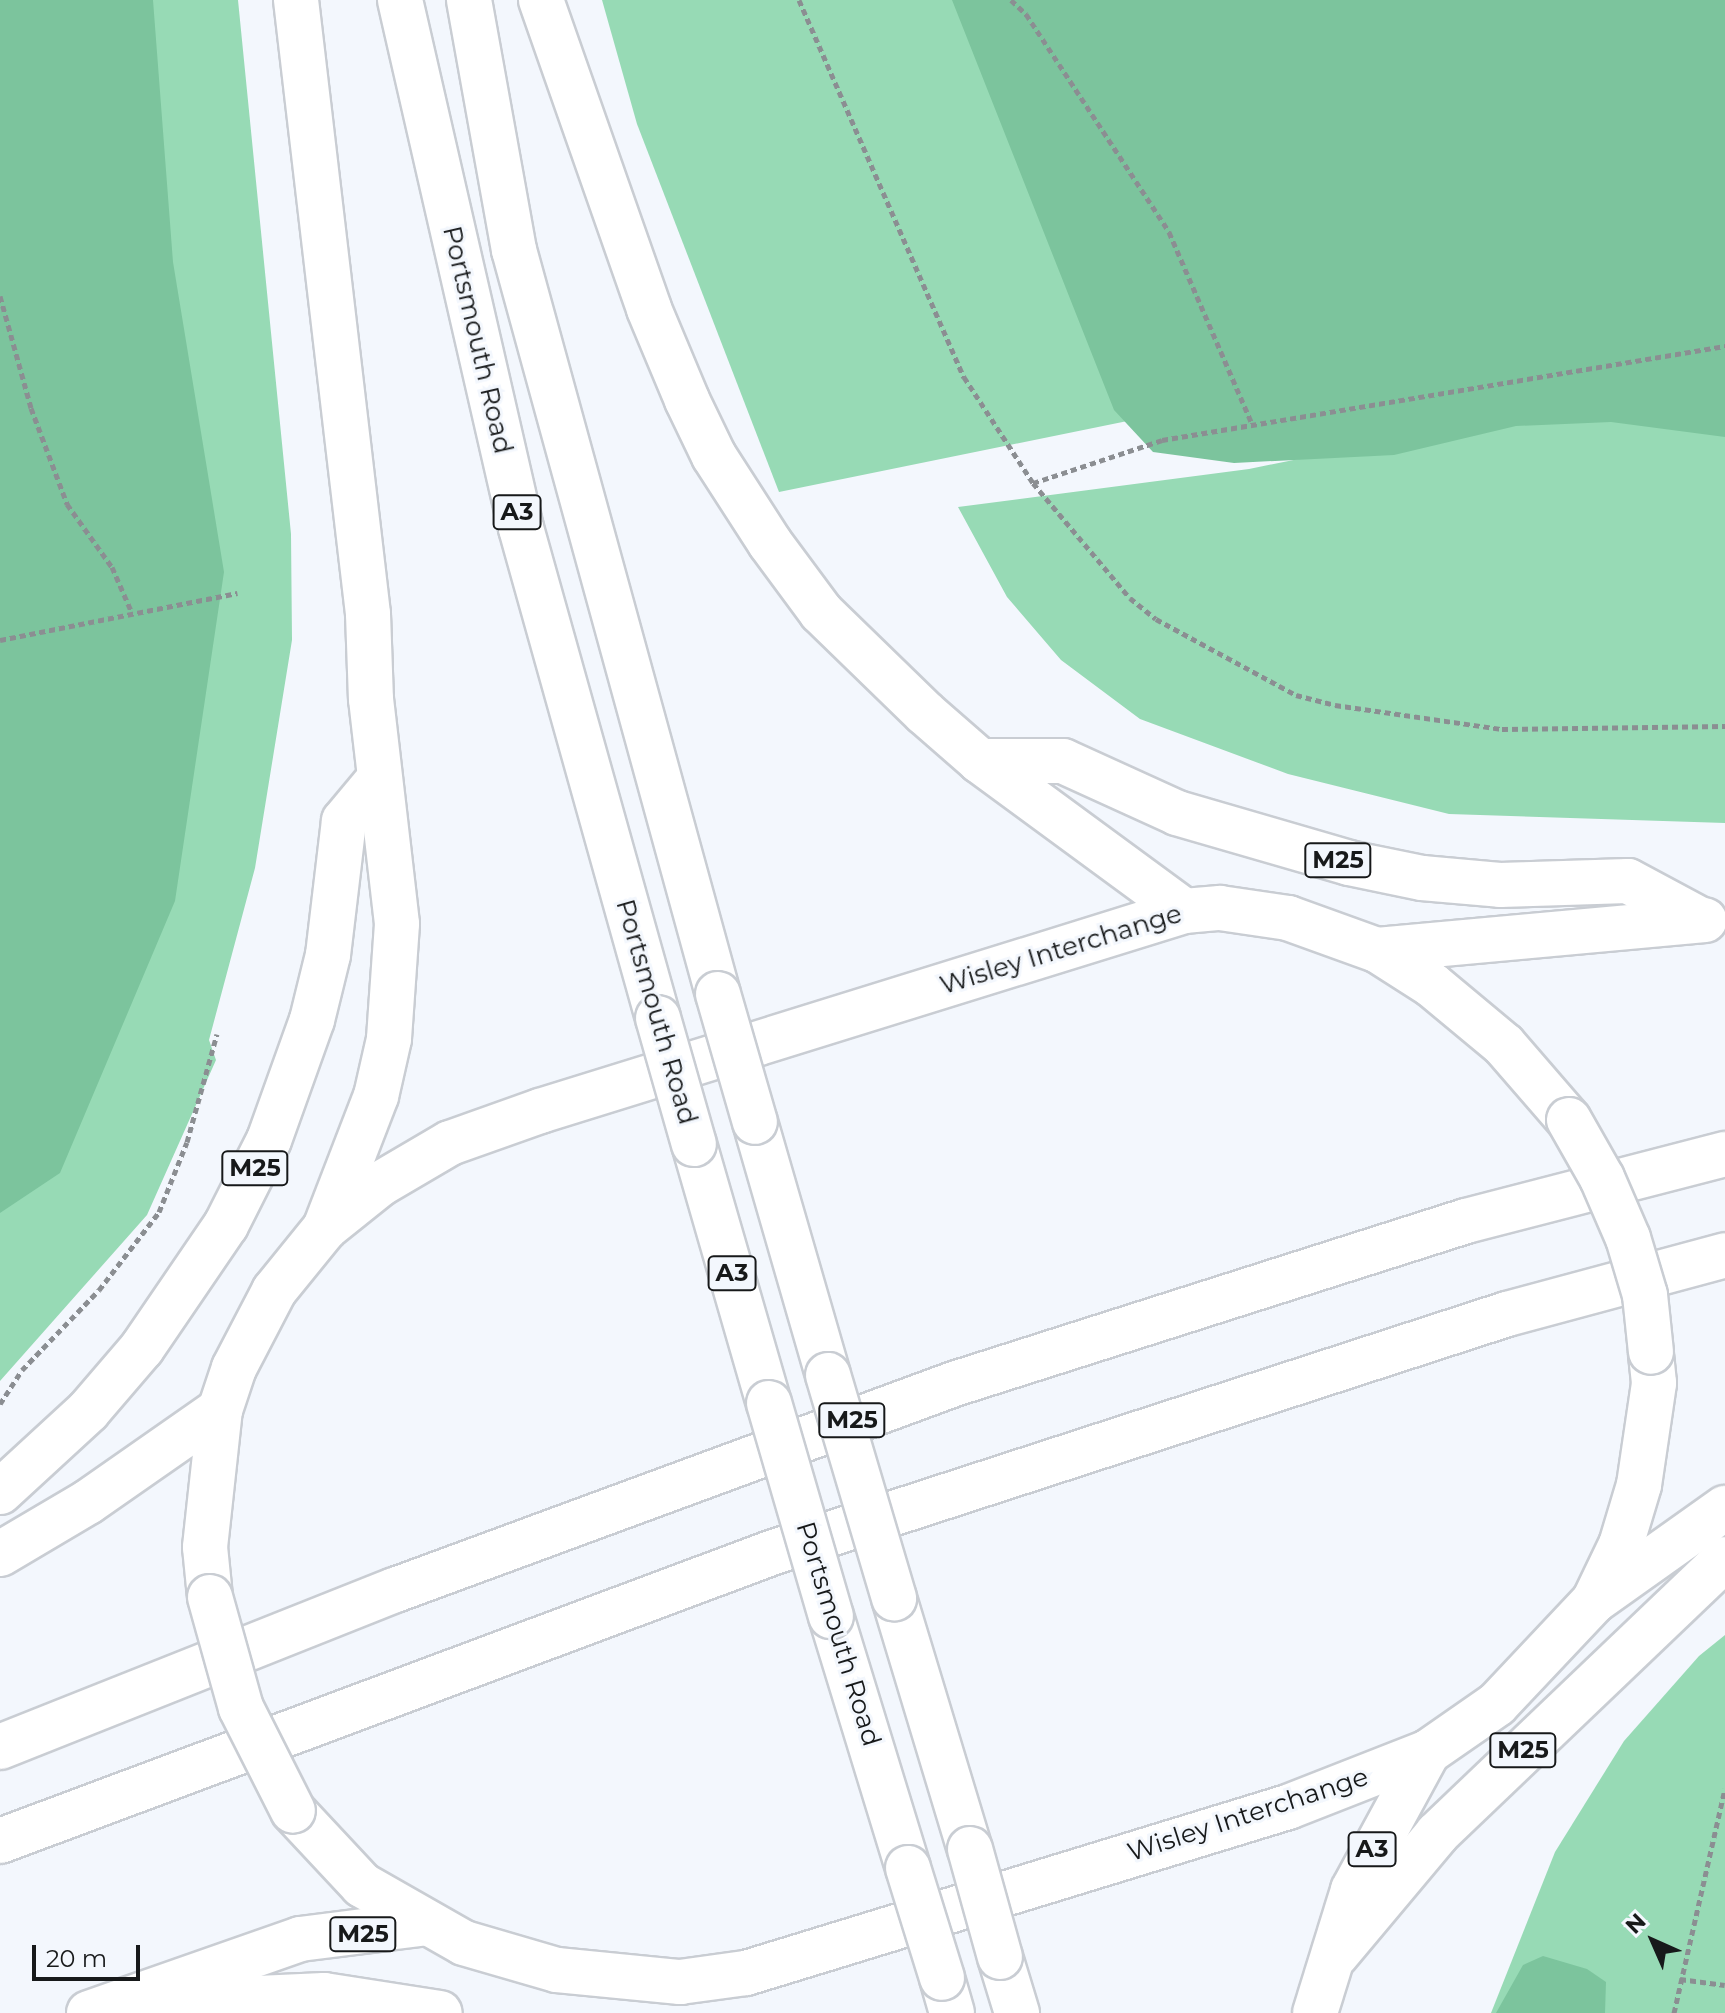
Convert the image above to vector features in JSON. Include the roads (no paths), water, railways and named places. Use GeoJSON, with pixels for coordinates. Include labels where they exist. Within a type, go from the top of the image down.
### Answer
{"type":"FeatureCollection","features":[{"type":"Feature","properties":{"kind":"highway"},"geometry":{"type":"LineString","coordinates":[[296,0],[368,614],[379,779],[397,924],[391,1024],[376,1096],[325,1228]]}},
{"type":"Feature","properties":{"kind":"highway","name":"Portsmouth Road"},"geometry":{"type":"LineString","coordinates":[[400,0],[521,528],[769,1403],[947,1996]]}},
{"type":"Feature","properties":{"kind":"highway","name":"A3"},"geometry":{"type":"LineString","coordinates":[[469,0],[514,250],[718,994],[1017,2013]]}},
{"type":"Feature","properties":{"kind":"highway"},"geometry":{"type":"LineString","coordinates":[[541,0],[649,309],[714,456],[821,612],[980,761],[1184,911]]}},
{"type":"Feature","properties":{"kind":"highway","name":"M25"},"geometry":{"type":"LineString","coordinates":[[980,761],[1063,761],[1177,813],[1349,863],[1422,878],[1500,885],[1628,881],[1713,919]]}},
{"type":"Feature","properties":{"kind":"highway","name":"M25"},"geometry":{"type":"LineString","coordinates":[[0,1492],[88,1411],[142,1348],[226,1225],[269,1140],[312,1020],[328,955],[344,821],[379,779]]}},
{"type":"Feature","properties":{"kind":"highway","name":"Wisley Interchange"},"geometry":{"type":"LineString","coordinates":[[1184,911],[1258,911],[1377,950],[1432,985],[1504,1045],[1569,1120],[1602,1178],[1628,1238],[1645,1295],[1654,1383],[1639,1485],[1621,1545],[1594,1601],[1497,1704],[1428,1752],[1288,1807],[746,1973],[680,1982],[627,1980],[497,1955],[426,1923],[362,1885],[293,1811],[241,1708],[210,1597],[206,1532],[220,1410],[255,1324],[274,1291],[325,1228],[380,1184],[450,1143],[1184,911]]}},
{"type":"Feature","properties":{"kind":"highway","name":"M25"},"geometry":{"type":"LineString","coordinates":[[1377,950],[1482,944],[1713,919]]}},
{"type":"Feature","properties":{"kind":"highway","name":"M25"},"geometry":{"type":"LineString","coordinates":[[0,1747],[395,1590],[954,1384],[1466,1221],[1725,1154]]}},
{"type":"Feature","properties":{"kind":"highway"},"geometry":{"type":"LineString","coordinates":[[0,1841],[771,1553],[1507,1314],[1725,1255]]}},
{"type":"Feature","properties":{"kind":"highway"},"geometry":{"type":"LineString","coordinates":[[0,1554],[88,1502],[220,1410]]}},
{"type":"Feature","properties":{"kind":"highway"},"geometry":{"type":"LineString","coordinates":[[1594,1601],[1725,1508]]}},
{"type":"Feature","properties":{"kind":"highway","name":"M25"},"geometry":{"type":"LineString","coordinates":[[1336,1955],[1437,1834],[1725,1559]]}},
{"type":"Feature","properties":{"kind":"highway","name":"A3"},"geometry":{"type":"LineString","coordinates":[[1315,2013],[1336,1955],[1353,1890],[1371,1851],[1428,1752]]}},
{"type":"Feature","properties":{"kind":"highway","name":"M25"},"geometry":{"type":"LineString","coordinates":[[109,2006],[300,1939],[426,1923]]}},
{"type":"Feature","properties":{"kind":"highway"},"geometry":{"type":"LineString","coordinates":[[627,1980],[668,2013]]}},
{"type":"Feature","properties":{"kind":"highway","name":"M25"},"geometry":{"type":"LineString","coordinates":[[109,2006],[200,2008],[236,1999],[324,1995],[440,2013]]}}]}
